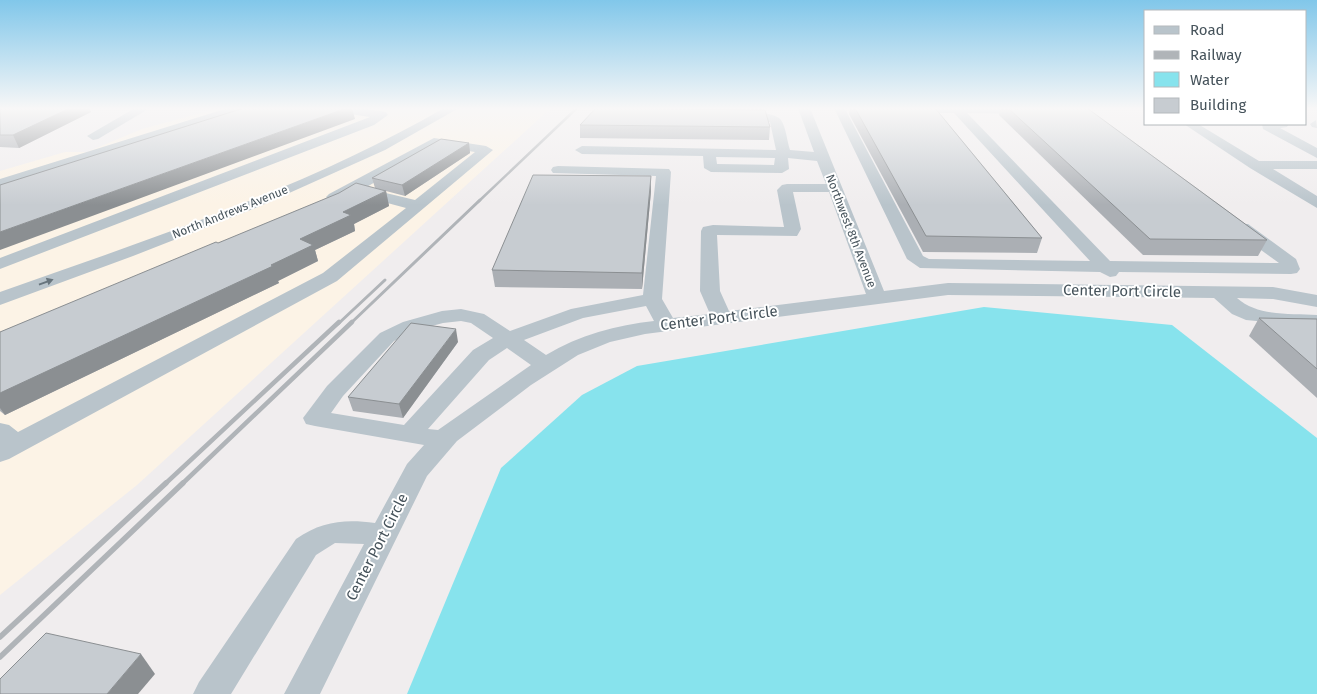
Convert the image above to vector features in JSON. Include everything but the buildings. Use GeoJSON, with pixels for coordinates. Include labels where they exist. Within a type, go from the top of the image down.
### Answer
{"type":"FeatureCollection","features":[{"type":"Feature","properties":{"kind":"street"},"geometry":{"type":"LineString","coordinates":[[0,184],[139,140]]}},
{"type":"Feature","properties":{"kind":"street"},"geometry":{"type":"LineString","coordinates":[[0,264],[322,140]]}},
{"type":"Feature","properties":{"kind":"street","name":"North Andrews Avenue"},"geometry":{"type":"LineString","coordinates":[[0,285],[262,188],[370,140]]}},
{"type":"Feature","properties":{"kind":"street","name":"North Andrews Avenue"},"geometry":{"type":"LineString","coordinates":[[0,299],[158,241],[296,173],[386,140]]}},
{"type":"Feature","properties":{"kind":"street"},"geometry":{"type":"LineString","coordinates":[[582,150],[708,152],[711,168],[782,169],[780,161],[784,154],[781,140]]}},
{"type":"Feature","properties":{"kind":"street","name":"Northwest 8th Avenue"},"geometry":{"type":"LineString","coordinates":[[817,140],[877,297]]}},
{"type":"Feature","properties":{"kind":"street"},"geometry":{"type":"LineString","coordinates":[[855,140],[916,259],[926,264],[1291,269],[1290,263],[1227,216]]}},
{"type":"Feature","properties":{"kind":"street"},"geometry":{"type":"LineString","coordinates":[[986,140],[1128,291]]}},
{"type":"Feature","properties":{"kind":"street"},"geometry":{"type":"LineString","coordinates":[[1216,140],[1317,203]]}},
{"type":"Feature","properties":{"kind":"street"},"geometry":{"type":"LineString","coordinates":[[1293,140],[1317,154]]}},
{"type":"Feature","properties":{"kind":"street"},"geometry":{"type":"LineString","coordinates":[[6,442],[330,277],[486,150],[434,142],[352,190],[316,205]]}},
{"type":"Feature","properties":{"kind":"street"},"geometry":{"type":"LineString","coordinates":[[784,154],[823,157]]}},
{"type":"Feature","properties":{"kind":"street"},"geometry":{"type":"LineString","coordinates":[[260,164],[418,206]]}},
{"type":"Feature","properties":{"kind":"street"},"geometry":{"type":"LineString","coordinates":[[1254,165],[1317,165]]}},
{"type":"Feature","properties":{"kind":"street"},"geometry":{"type":"LineString","coordinates":[[558,170],[664,172],[652,300],[667,325]]}},
{"type":"Feature","properties":{"kind":"street"},"geometry":{"type":"LineString","coordinates":[[722,318],[710,291],[709,232],[712,230],[791,232],[793,229],[785,190],[787,188],[835,188]]}},
{"type":"Feature","properties":{"kind":"street","name":"Center Port Circle"},"geometry":{"type":"LineString","coordinates":[[302,694],[416,471],[444,440],[523,380],[570,350],[604,336],[667,325],[948,289],[1218,292],[1274,294],[1317,301]]}},
{"type":"Feature","properties":{"kind":"street"},"geometry":{"type":"LineString","coordinates":[[1218,292],[1239,310],[1253,316],[1317,321]]}},
{"type":"Feature","properties":{"kind":"street"},"geometry":{"type":"LineString","coordinates":[[410,434],[481,356],[507,339],[578,313],[652,300]]}},
{"type":"Feature","properties":{"kind":"street"},"geometry":{"type":"LineString","coordinates":[[444,440],[314,418],[335,391],[387,337],[410,326],[442,317],[461,316],[478,318],[546,365]]}},
{"type":"Feature","properties":{"kind":"street"},"geometry":{"type":"LineString","coordinates":[[211,694],[306,547],[321,535],[339,530],[383,535]]}},
{"type":"Feature","properties":{"kind":"shaded area"},"geometry":{"type":"Polygon","coordinates":[[[115,140],[515,140],[137,485],[0,595],[0,171],[65,152],[87,152],[115,140]]]}},
{"type":"Feature","properties":{"kind":"water"},"geometry":{"type":"Polygon","coordinates":[[[984,307],[1172,325],[1317,438],[1317,694],[407,694],[501,468],[582,395],[637,366],[984,307]]]}},
{"type":"Feature","properties":{"kind":"railway"},"geometry":{"type":"LineString","coordinates":[[478,202],[543,140]]}},
{"type":"Feature","properties":{"kind":"railway"},"geometry":{"type":"LineString","coordinates":[[350,324],[480,200]]}},
{"type":"Feature","properties":{"kind":"railway"},"geometry":{"type":"LineString","coordinates":[[338,324],[385,280]]}},
{"type":"Feature","properties":{"kind":"railway"},"geometry":{"type":"LineString","coordinates":[[165,484],[339,322]]}},
{"type":"Feature","properties":{"kind":"railway"},"geometry":{"type":"LineString","coordinates":[[182,484],[352,322]]}},
{"type":"Feature","properties":{"kind":"railway"},"geometry":{"type":"LineString","coordinates":[[0,637],[166,483]]}},
{"type":"Feature","properties":{"kind":"railway"},"geometry":{"type":"LineString","coordinates":[[0,657],[183,483]]}}]}
